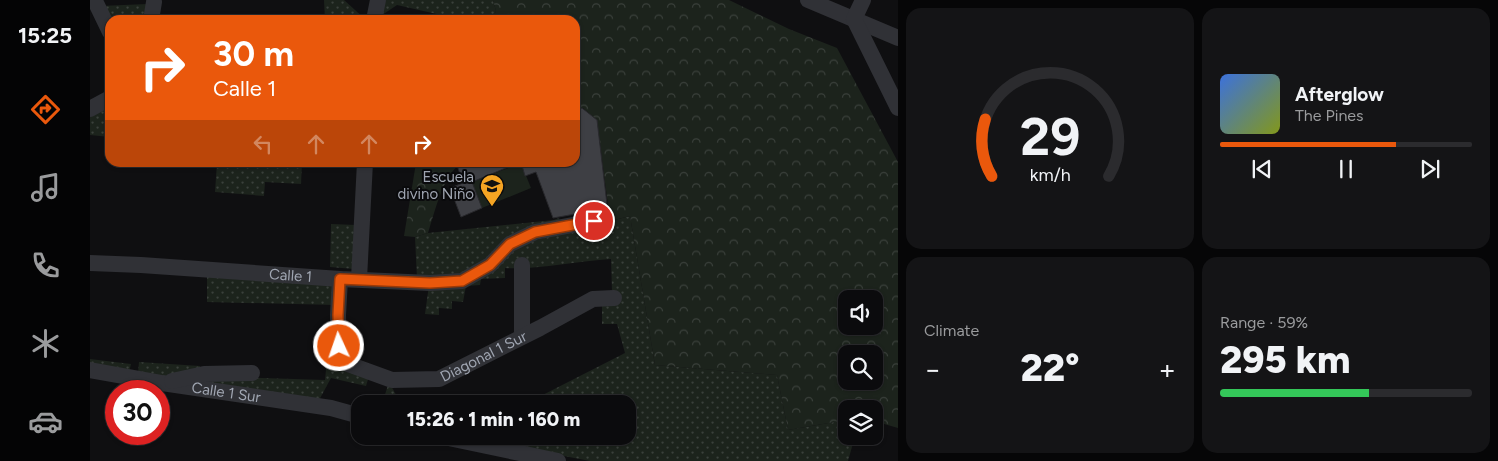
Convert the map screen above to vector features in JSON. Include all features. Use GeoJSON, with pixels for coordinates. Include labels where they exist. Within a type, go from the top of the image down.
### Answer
{"type":"FeatureCollection","features":[{"type":"Feature","properties":{"kind":"street"},"geometry":{"type":"LineString","coordinates":[[375,15],[378,0]]}},
{"type":"Feature","properties":{"kind":"street"},"geometry":{"type":"LineString","coordinates":[[808,0],[898,38]]}},
{"type":"Feature","properties":{"kind":"street"},"geometry":{"type":"LineString","coordinates":[[854,18],[863,0]]}},
{"type":"Feature","properties":{"kind":"street"},"geometry":{"type":"LineString","coordinates":[[153,15],[154,2]]}},
{"type":"Feature","properties":{"kind":"street"},"geometry":{"type":"LineString","coordinates":[[96,3],[105,22]]}},
{"type":"Feature","properties":{"kind":"street"},"geometry":{"type":"LineString","coordinates":[[854,18],[898,108]]}},
{"type":"Feature","properties":{"kind":"street"},"geometry":{"type":"LineString","coordinates":[[90,109],[105,101]]}},
{"type":"Feature","properties":{"kind":"street"},"geometry":{"type":"LineString","coordinates":[[359,279],[365,167]]}},
{"type":"Feature","properties":{"kind":"street","name":"Calle 1"},"geometry":{"type":"LineString","coordinates":[[90,263],[340,279],[430,283],[462,281],[490,265],[510,244],[517,240],[535,232],[594,221]]}},
{"type":"Feature","properties":{"kind":"street"},"geometry":{"type":"LineString","coordinates":[[516,224],[517,240]]}},
{"type":"Feature","properties":{"kind":"street"},"geometry":{"type":"LineString","coordinates":[[522,265],[522,336]]}},
{"type":"Feature","properties":{"kind":"street","name":"Diagonal 1 Sur"},"geometry":{"type":"LineString","coordinates":[[340,279],[338,315],[339,353],[348,364],[392,380],[438,379],[593,298],[614,298]]}},
{"type":"Feature","properties":{"kind":"street","name":"Calle 1 Sur"},"geometry":{"type":"LineString","coordinates":[[90,370],[145,380]]}},
{"type":"Feature","properties":{"kind":"street"},"geometry":{"type":"LineString","coordinates":[[170,381],[204,374],[252,373]]}},
{"type":"Feature","properties":{"kind":"street","name":"Calle 1 Sur"},"geometry":{"type":"LineString","coordinates":[[170,384],[331,408],[351,414]]}},
{"type":"Feature","properties":{"kind":"street"},"geometry":{"type":"LineString","coordinates":[[482,445],[558,461]]}},
{"type":"Feature","properties":{"kind":"green space"},"geometry":{"type":"Polygon","coordinates":[[[324,0],[344,0],[360,15],[325,15],[324,0]]]}},
{"type":"Feature","properties":{"kind":"green space"},"geometry":{"type":"Polygon","coordinates":[[[379,0],[493,0],[496,11],[494,15],[441,15],[397,5],[382,15],[377,15],[379,0]]]}},
{"type":"Feature","properties":{"kind":"green space"},"geometry":{"type":"Polygon","coordinates":[[[493,0],[729,0],[789,29],[837,48],[898,162],[898,428],[883,424],[883,400],[838,400],[838,421],[788,430],[777,375],[655,365],[630,216],[610,221],[597,120],[583,108],[580,109],[580,15],[494,15],[496,11],[493,0]]]}},
{"type":"Feature","properties":{"kind":"green space"},"geometry":{"type":"Polygon","coordinates":[[[148,4],[147,15],[106,15],[100,6],[148,4]]]}},
{"type":"Feature","properties":{"kind":"green space"},"geometry":{"type":"Polygon","coordinates":[[[105,102],[105,136],[90,135],[90,110],[105,102]]]}},
{"type":"Feature","properties":{"kind":"green space"},"geometry":{"type":"Polygon","coordinates":[[[217,167],[302,167],[301,184],[265,182],[264,196],[215,192],[217,167]]]}},
{"type":"Feature","properties":{"kind":"green space"},"geometry":{"type":"Polygon","coordinates":[[[415,167],[456,167],[445,183],[428,233],[415,237],[404,236],[415,167]]]}},
{"type":"Feature","properties":{"kind":"green space"},"geometry":{"type":"Polygon","coordinates":[[[511,167],[523,167],[531,188],[482,208],[472,182],[511,167]]]}},
{"type":"Feature","properties":{"kind":"green space"},"geometry":{"type":"Polygon","coordinates":[[[630,216],[655,365],[777,375],[788,430],[838,421],[838,445],[852,445],[848,461],[590,461],[507,445],[636,445],[636,395],[543,395],[625,353],[617,324],[602,324],[602,302],[612,292],[611,259],[531,268],[505,268],[505,278],[481,279],[480,285],[466,286],[463,302],[452,301],[452,309],[439,308],[439,315],[425,314],[429,285],[463,283],[513,246],[630,216]]]}},
{"type":"Feature","properties":{"kind":"green space"},"geometry":{"type":"Polygon","coordinates":[[[559,218],[561,224],[462,278],[417,279],[415,237],[428,233],[559,218]]]}},
{"type":"Feature","properties":{"kind":"green space"},"geometry":{"type":"Polygon","coordinates":[[[331,224],[356,225],[354,269],[330,267],[331,224]]]}},
{"type":"Feature","properties":{"kind":"green space"},"geometry":{"type":"Polygon","coordinates":[[[207,272],[337,282],[335,305],[207,302],[207,272]]]}},
{"type":"Feature","properties":{"kind":"green space"},"geometry":{"type":"Polygon","coordinates":[[[328,349],[335,349],[369,376],[366,386],[331,378],[318,402],[183,382],[205,376],[325,380],[328,349]]]}},
{"type":"Feature","properties":{"kind":"green space"},"geometry":{"type":"Polygon","coordinates":[[[90,359],[131,364],[129,372],[90,366],[90,359]]]}},
{"type":"Feature","properties":{"kind":"green space"},"geometry":{"type":"Polygon","coordinates":[[[139,362],[200,366],[200,372],[166,379],[138,374],[139,362]]]}},
{"type":"Feature","properties":{"kind":"green space"},"geometry":{"type":"Polygon","coordinates":[[[389,382],[396,395],[385,395],[389,382]]]}},
{"type":"Feature","properties":{"kind":"building"},"geometry":{"type":"Polygon","coordinates":[[[582,108],[597,120],[608,213],[602,215],[592,211],[553,218],[536,172],[525,176],[522,167],[580,167],[580,109],[582,108]]]}},
{"type":"Feature","properties":{"kind":"building"},"geometry":{"type":"Polygon","coordinates":[[[458,167],[508,167],[472,182],[482,208],[461,217],[450,188],[463,183],[458,167]]]}},
{"type":"Feature","properties":{"kind":"place","name":"Escuela divino Niño"},"geometry":{"type":"Point","coordinates":[492,207]}},
{"type":"Feature","properties":{"kind":"route"},"geometry":{"type":"LineString","coordinates":[[339,346],[340,279],[430,283],[462,281],[490,265],[510,244],[535,232],[594,221]]}}]}
